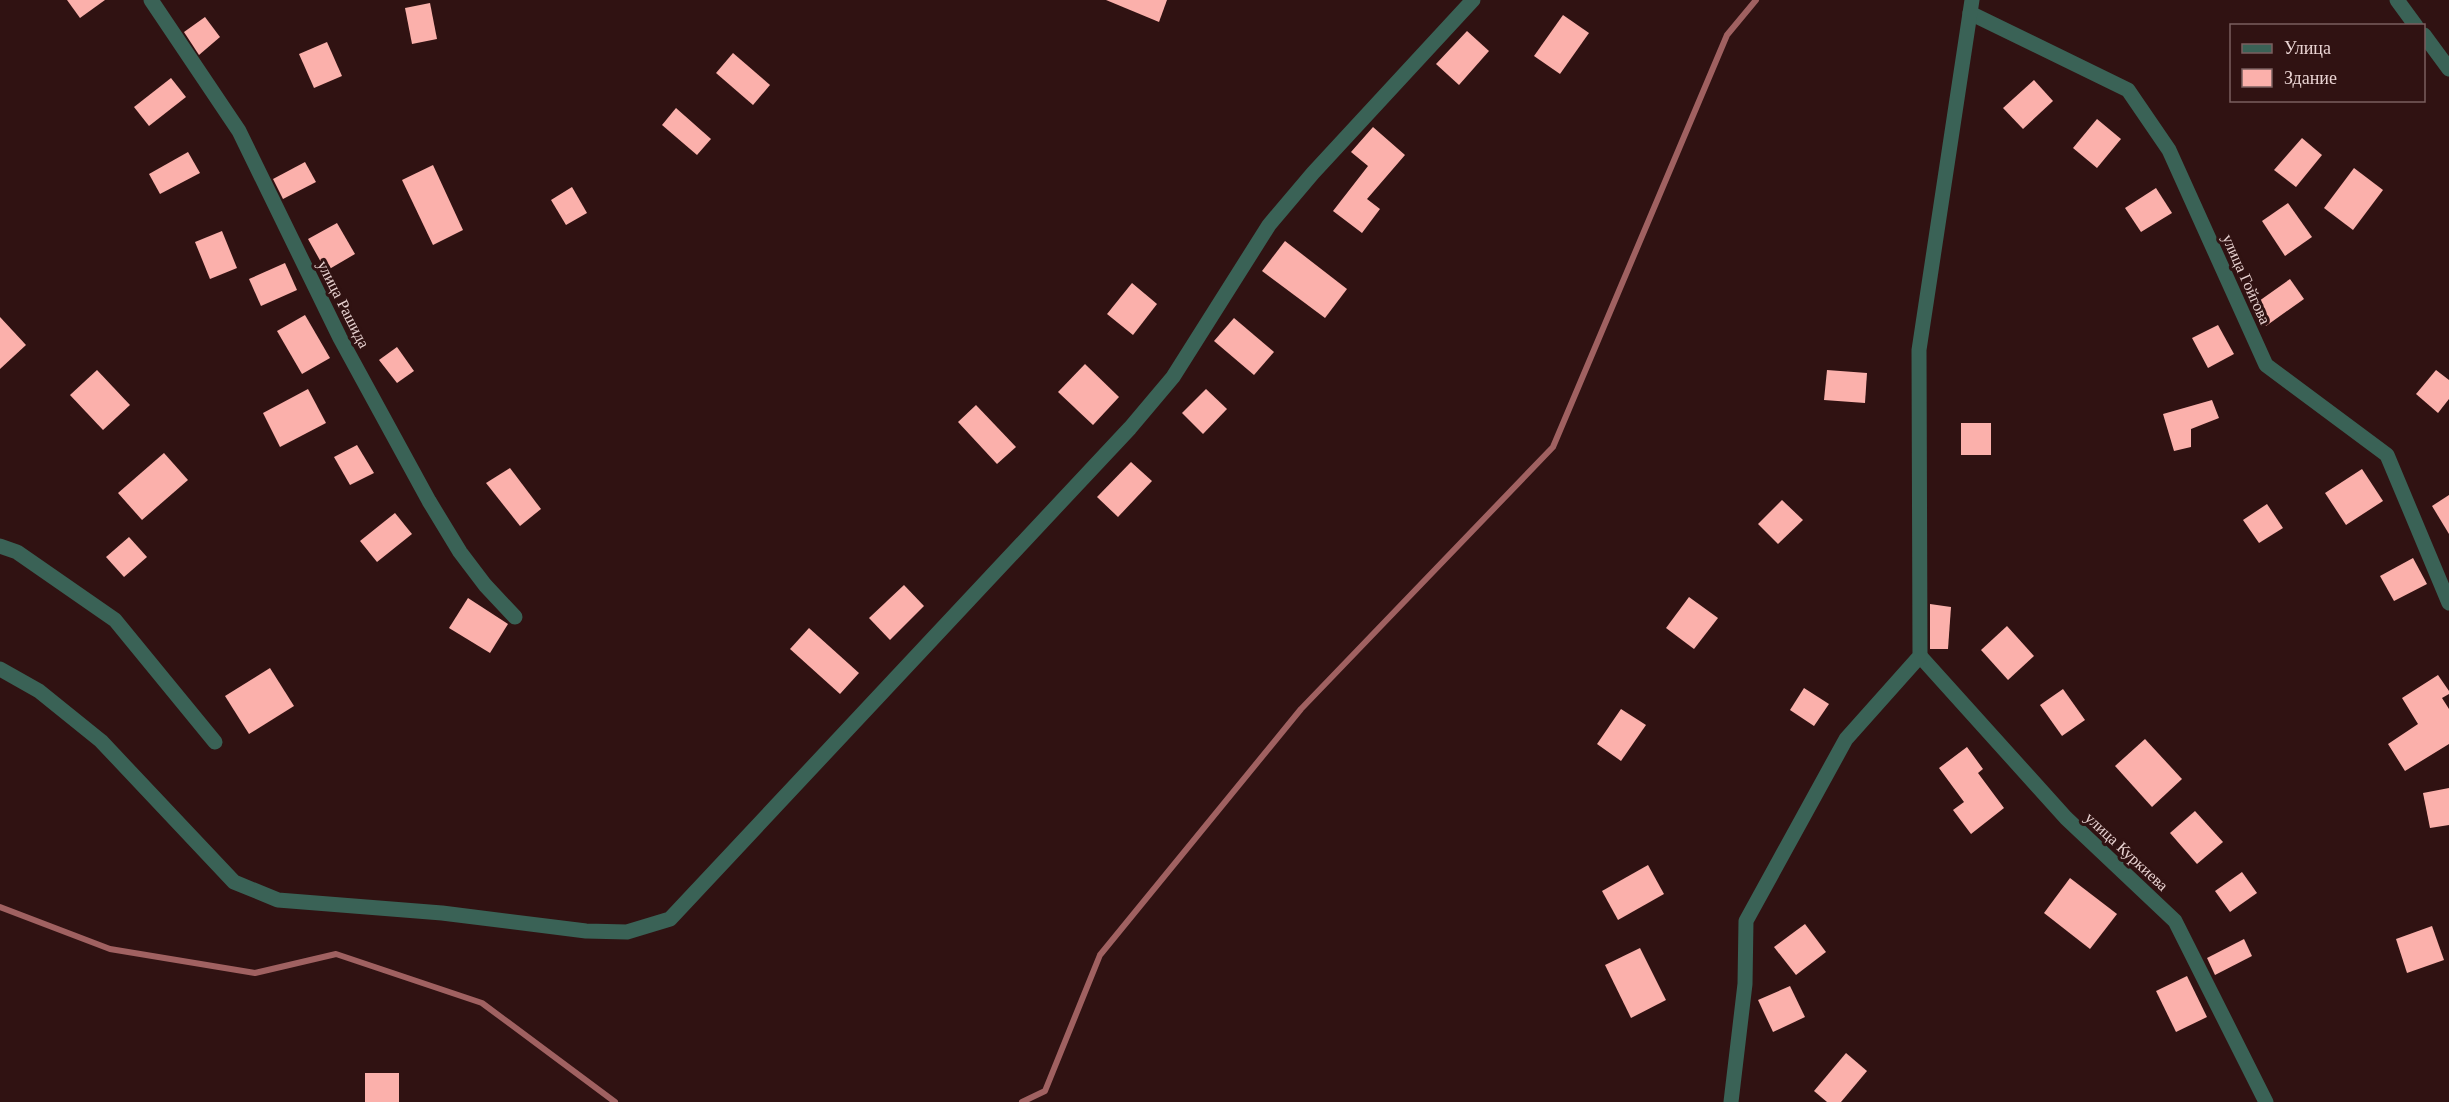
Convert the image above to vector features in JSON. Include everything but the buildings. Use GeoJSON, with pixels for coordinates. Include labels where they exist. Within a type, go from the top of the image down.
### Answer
{"type":"FeatureCollection","features":[{"type":"Feature","properties":{"kind":"street","name":"улица Рашида"},"geometry":{"type":"LineString","coordinates":[[151,0],[239,131],[340,338],[459,552],[485,585],[515,617]]}},
{"type":"Feature","properties":{"kind":"street"},"geometry":{"type":"LineString","coordinates":[[0,669],[39,691],[101,741],[234,882],[278,900],[442,913],[586,931],[627,932],[670,919],[1130,428],[1173,377],[1269,225],[1313,173],[1473,0]]}},
{"type":"Feature","properties":{"kind":"street"},"geometry":{"type":"LineString","coordinates":[[2397,0],[2415,24]]}},
{"type":"Feature","properties":{"kind":"street"},"geometry":{"type":"LineString","coordinates":[[1731,1102],[1744,984],[1746,921],[1846,739],[1920,656],[1919,350],[1971,7]]}},
{"type":"Feature","properties":{"kind":"street","name":"улица Гойгова"},"geometry":{"type":"LineString","coordinates":[[1971,7],[2128,90],[2169,150],[2266,365],[2387,455],[2449,603]]}},
{"type":"Feature","properties":{"kind":"street"},"geometry":{"type":"LineString","coordinates":[[2425,36],[2449,69]]}},
{"type":"Feature","properties":{"kind":"street"},"geometry":{"type":"LineString","coordinates":[[0,546],[16,552],[115,621],[215,742]]}},
{"type":"Feature","properties":{"kind":"street","name":"улица Куркиева"},"geometry":{"type":"LineString","coordinates":[[1920,656],[2066,818],[2175,921],[2266,1102]]}},
{"type":"Feature","properties":{"kind":"waterway"},"geometry":{"type":"LineString","coordinates":[[1022,1102],[1045,1091],[1100,955],[1301,709],[1553,447],[1727,35],[1756,0]]}},
{"type":"Feature","properties":{"kind":"waterway"},"geometry":{"type":"LineString","coordinates":[[0,907],[110,949],[255,973],[336,954],[482,1003],[615,1102]]}}]}
